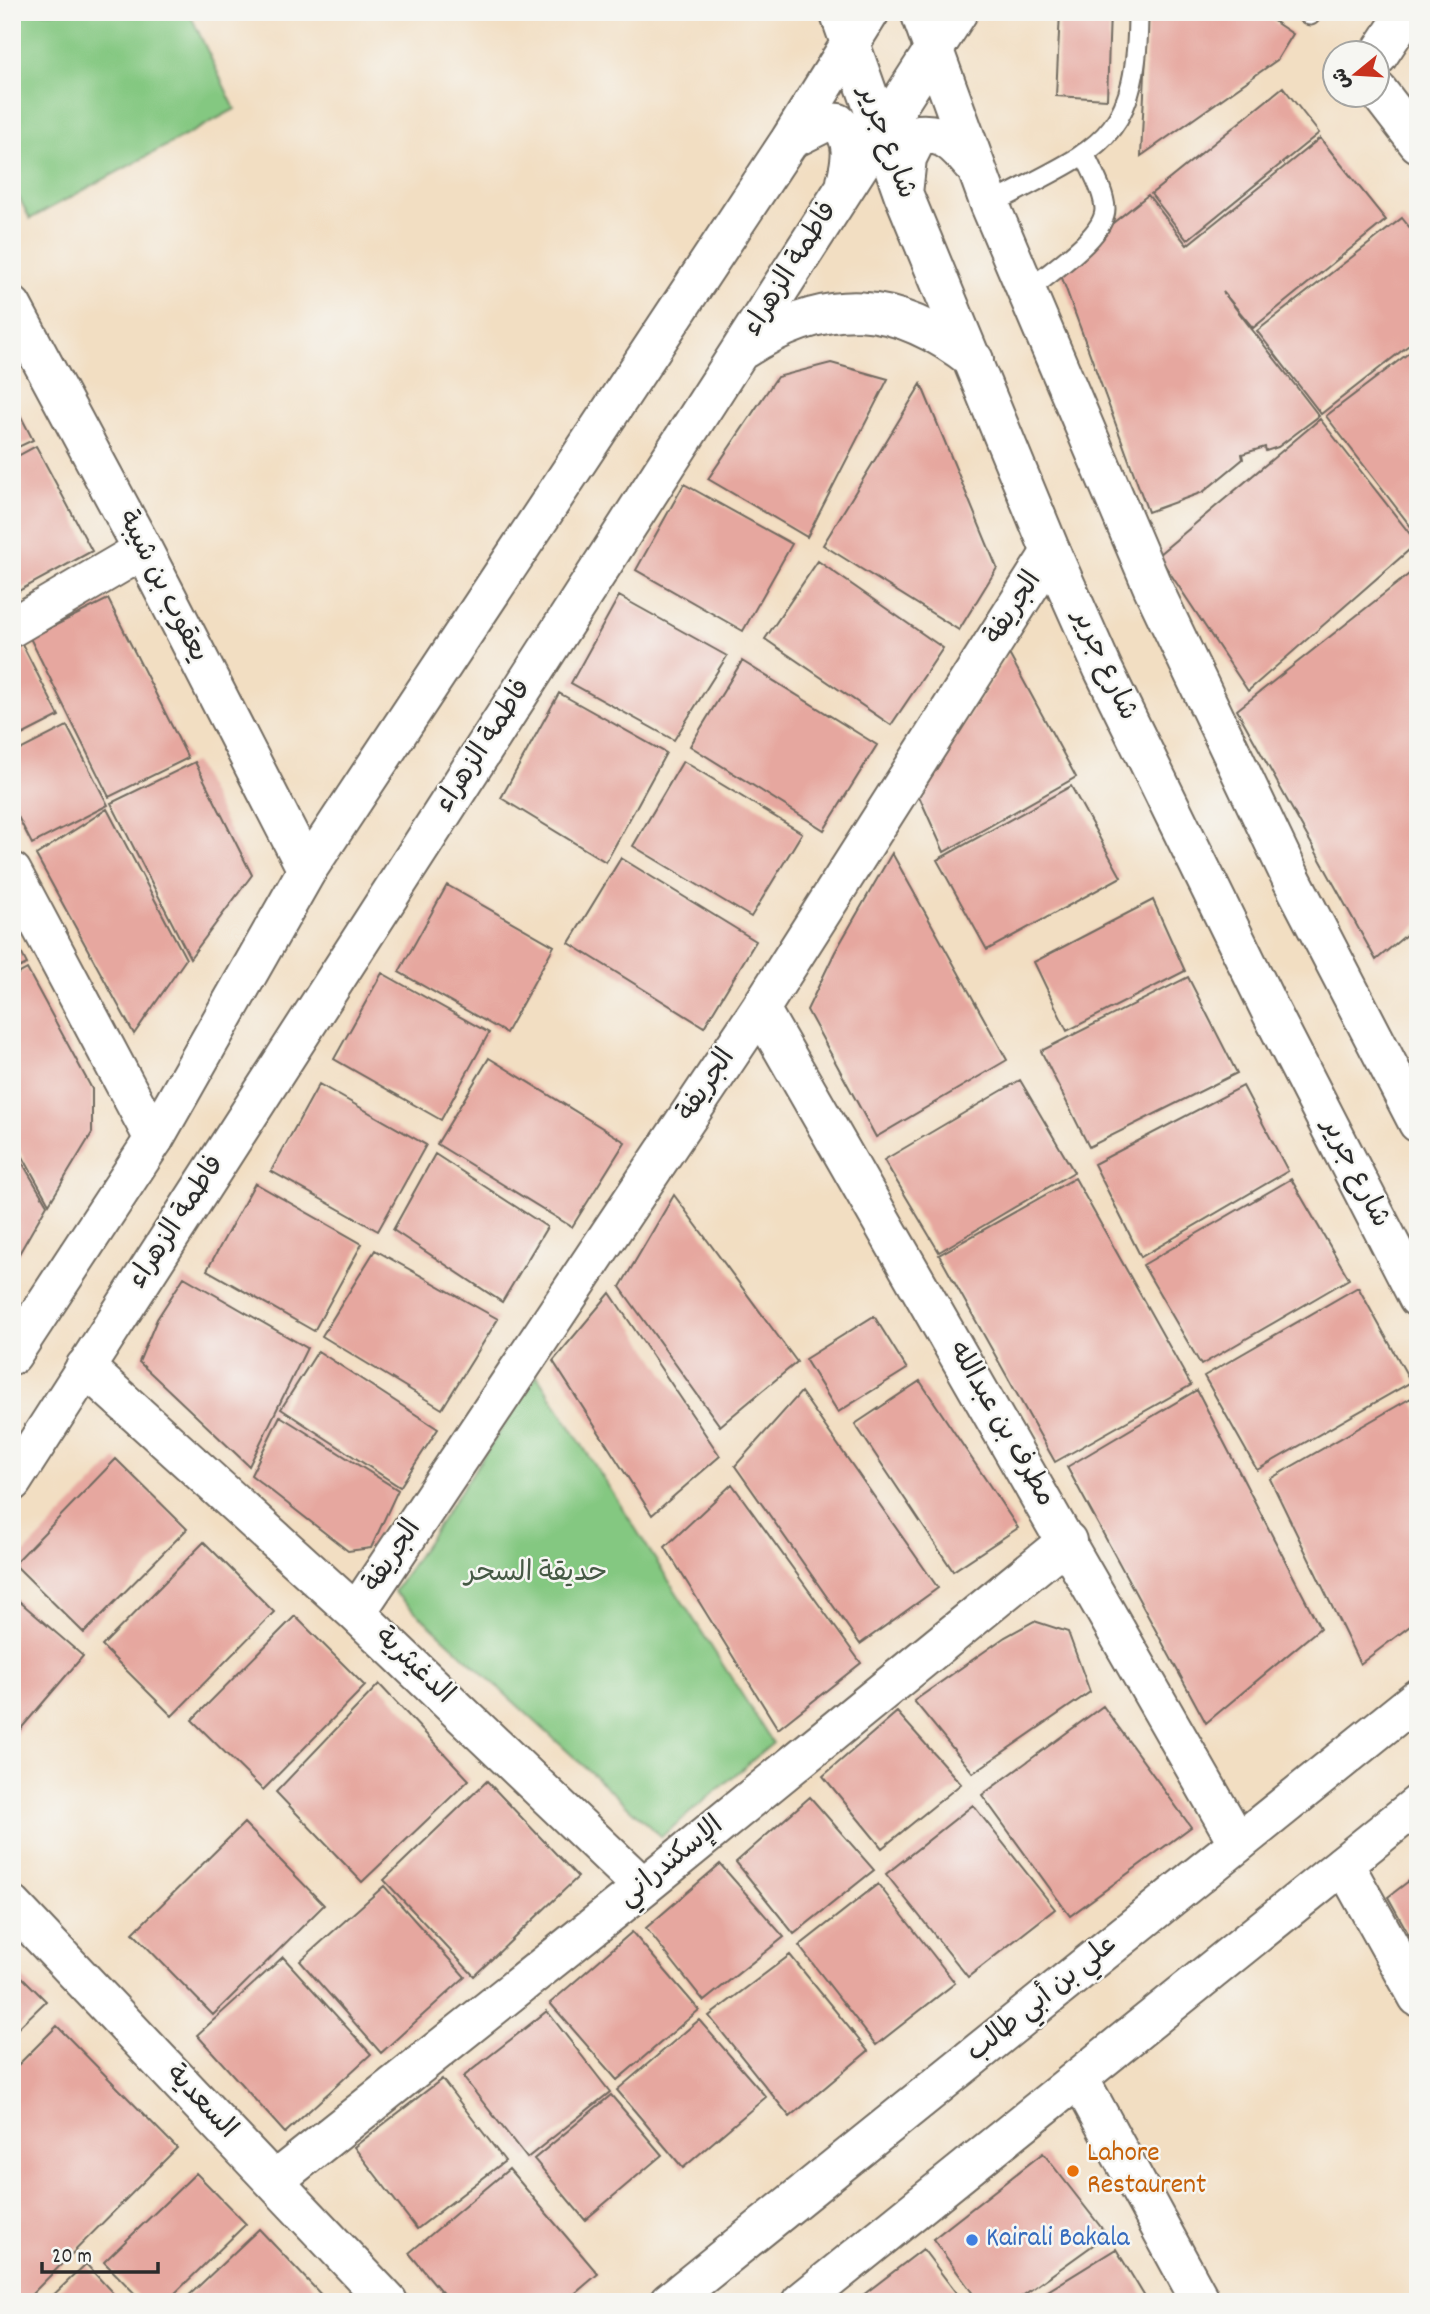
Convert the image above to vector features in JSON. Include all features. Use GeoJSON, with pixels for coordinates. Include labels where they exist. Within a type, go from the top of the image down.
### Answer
{"type":"FeatureCollection","features":[{"type":"Feature","properties":{"kind":"main road"},"geometry":{"type":"LineString","coordinates":[[12,1355],[154,1139],[307,870],[790,140],[844,29],[870,12]]}},
{"type":"Feature","properties":{"kind":"main road"},"geometry":{"type":"LineString","coordinates":[[920,12],[984,188],[1029,290],[1110,489],[1198,686],[1334,964],[1418,1123]]}},
{"type":"Feature","properties":{"kind":"main road","name":"فاطمة الزهراء"},"geometry":{"type":"LineString","coordinates":[[12,1482],[958,12]]}},
{"type":"Feature","properties":{"kind":"main road"},"geometry":{"type":"LineString","coordinates":[[1389,38],[1407,12]]}},
{"type":"Feature","properties":{"kind":"main road","name":"شارع جرير"},"geometry":{"type":"LineString","coordinates":[[844,29],[903,193],[1051,552],[1108,681],[1214,899],[1418,1298]]}},
{"type":"Feature","properties":{"kind":"main road"},"geometry":{"type":"LineString","coordinates":[[1390,108],[1418,143]]}},
{"type":"Feature","properties":{"kind":"main road"},"geometry":{"type":"LineString","coordinates":[[790,140],[818,124],[838,123],[849,138],[852,155],[845,184]]}},
{"type":"Feature","properties":{"kind":"main road"},"geometry":{"type":"LineString","coordinates":[[903,193],[907,158],[919,134],[939,135],[954,142],[984,188]]}},
{"type":"Feature","properties":{"kind":"main road","name":"يعقوب بن شيبة"},"geometry":{"type":"LineString","coordinates":[[12,306],[143,550],[307,870]]}},
{"type":"Feature","properties":{"kind":"main road"},"geometry":{"type":"LineString","coordinates":[[742,350],[773,330],[806,317],[842,311],[878,313],[914,321],[946,338],[974,360]]}},
{"type":"Feature","properties":{"kind":"main road"},"geometry":{"type":"LineString","coordinates":[[12,627],[143,550]]}},
{"type":"Feature","properties":{"kind":"main road","name":"الجريفة"},"geometry":{"type":"LineString","coordinates":[[356,1613],[760,1009],[1051,552]]}},
{"type":"Feature","properties":{"kind":"main road"},"geometry":{"type":"LineString","coordinates":[[12,872],[154,1139]]}},
{"type":"Feature","properties":{"kind":"main road","name":"مطرف بن عبدالله"},"geometry":{"type":"LineString","coordinates":[[760,1009],[1238,1843]]}},
{"type":"Feature","properties":{"kind":"main road","name":"الدغيثرية"},"geometry":{"type":"LineString","coordinates":[[85,1367],[356,1613],[643,1888]]}},
{"type":"Feature","properties":{"kind":"main road","name":"الإسكندراني"},"geometry":{"type":"LineString","coordinates":[[274,2181],[643,1888],[1067,1541]]}},
{"type":"Feature","properties":{"kind":"main road","name":"علي بن أبي طالب"},"geometry":{"type":"LineString","coordinates":[[669,2302],[1418,1698]]}},
{"type":"Feature","properties":{"kind":"main road"},"geometry":{"type":"LineString","coordinates":[[800,2302],[1418,1804]]}},
{"type":"Feature","properties":{"kind":"main road"},"geometry":{"type":"LineString","coordinates":[[1344,1864],[1418,1997]]}},
{"type":"Feature","properties":{"kind":"main road","name":"السعدية"},"geometry":{"type":"LineString","coordinates":[[12,1905],[388,2302]]}},
{"type":"Feature","properties":{"kind":"main road"},"geometry":{"type":"LineString","coordinates":[[1079,2078],[1201,2302]]}},
{"type":"Feature","properties":{"kind":"lane"},"geometry":{"type":"LineString","coordinates":[[984,188],[1084,153],[1101,141],[1125,108],[1135,65],[1138,12]]}},
{"type":"Feature","properties":{"kind":"lane"},"geometry":{"type":"LineString","coordinates":[[1029,290],[1100,228],[1104,218],[1103,197],[1084,153]]}},
{"type":"Feature","properties":{"kind":"green space"},"geometry":{"type":"Polygon","coordinates":[[[23,12],[189,12],[235,109],[30,219],[12,184],[12,18],[23,12]]]}},
{"type":"Feature","properties":{"kind":"green space","name":"حديقة السحر"},"geometry":{"type":"Polygon","coordinates":[[[537,1375],[773,1743],[661,1837],[394,1592],[537,1375]]]}},
{"type":"Feature","properties":{"kind":"building"},"geometry":{"type":"Polygon","coordinates":[[[1060,12],[1110,12],[1107,99],[1056,96],[1060,12]]]}},
{"type":"Feature","properties":{"kind":"building"},"geometry":{"type":"Polygon","coordinates":[[[1148,12],[1260,12],[1293,34],[1277,60],[1141,156],[1148,12]]]}},
{"type":"Feature","properties":{"kind":"building"},"geometry":{"type":"Polygon","coordinates":[[[1283,87],[1319,133],[1187,240],[1151,194],[1283,87]]]}},
{"type":"Feature","properties":{"kind":"building"},"geometry":{"type":"Polygon","coordinates":[[[1320,138],[1386,220],[1253,328],[1223,292],[1319,416],[1278,447],[1266,451],[1265,447],[1242,454],[1243,459],[1203,492],[1148,512],[1058,267],[1148,195],[1187,245],[1320,138]]]}},
{"type":"Feature","properties":{"kind":"building"},"geometry":{"type":"Polygon","coordinates":[[[1402,218],[1418,238],[1418,338],[1321,414],[1257,331],[1402,218]]]}},
{"type":"Feature","properties":{"kind":"building"},"geometry":{"type":"Polygon","coordinates":[[[1418,346],[1418,536],[1326,416],[1418,346]]]}},
{"type":"Feature","properties":{"kind":"building"},"geometry":{"type":"Polygon","coordinates":[[[831,363],[888,379],[807,537],[708,479],[777,377],[831,363]]]}},
{"type":"Feature","properties":{"kind":"building"},"geometry":{"type":"Polygon","coordinates":[[[921,384],[997,568],[959,630],[823,545],[921,384]]]}},
{"type":"Feature","properties":{"kind":"building"},"geometry":{"type":"Polygon","coordinates":[[[12,399],[33,440],[12,450],[12,399]]]}},
{"type":"Feature","properties":{"kind":"building"},"geometry":{"type":"Polygon","coordinates":[[[1320,419],[1417,543],[1248,691],[1158,555],[1320,419]]]}},
{"type":"Feature","properties":{"kind":"building"},"geometry":{"type":"Polygon","coordinates":[[[36,446],[92,551],[17,592],[12,584],[12,459],[36,446]]]}},
{"type":"Feature","properties":{"kind":"building"},"geometry":{"type":"Polygon","coordinates":[[[684,484],[792,544],[743,631],[636,570],[684,484]]]}},
{"type":"Feature","properties":{"kind":"building"},"geometry":{"type":"Polygon","coordinates":[[[818,561],[943,648],[891,725],[765,639],[818,561]]]}},
{"type":"Feature","properties":{"kind":"building"},"geometry":{"type":"Polygon","coordinates":[[[1418,567],[1418,925],[1376,960],[1237,710],[1418,567]]]}},
{"type":"Feature","properties":{"kind":"building"},"geometry":{"type":"Polygon","coordinates":[[[619,596],[727,656],[674,740],[571,683],[619,596]]]}},
{"type":"Feature","properties":{"kind":"building"},"geometry":{"type":"Polygon","coordinates":[[[108,599],[188,758],[109,797],[30,638],[108,599]]]}},
{"type":"Feature","properties":{"kind":"building"},"geometry":{"type":"Polygon","coordinates":[[[18,636],[59,716],[12,740],[12,640],[18,636]]]}},
{"type":"Feature","properties":{"kind":"building"},"geometry":{"type":"Polygon","coordinates":[[[1009,654],[1076,777],[944,852],[918,794],[1009,654]]]}},
{"type":"Feature","properties":{"kind":"building"},"geometry":{"type":"Polygon","coordinates":[[[742,661],[877,745],[824,830],[690,746],[742,661]]]}},
{"type":"Feature","properties":{"kind":"building"},"geometry":{"type":"Polygon","coordinates":[[[559,693],[666,753],[606,862],[501,798],[559,693]]]}},
{"type":"Feature","properties":{"kind":"building"},"geometry":{"type":"Polygon","coordinates":[[[67,726],[108,805],[32,844],[12,805],[12,754],[67,726]]]}},
{"type":"Feature","properties":{"kind":"building"},"geometry":{"type":"Polygon","coordinates":[[[683,761],[802,833],[751,917],[633,846],[683,761]]]}},
{"type":"Feature","properties":{"kind":"building"},"geometry":{"type":"Polygon","coordinates":[[[195,762],[252,875],[190,958],[111,803],[195,762]]]}},
{"type":"Feature","properties":{"kind":"building"},"geometry":{"type":"Polygon","coordinates":[[[1071,786],[1121,877],[987,950],[937,860],[1071,786]]]}},
{"type":"Feature","properties":{"kind":"building"},"geometry":{"type":"Polygon","coordinates":[[[107,809],[186,959],[134,1034],[36,855],[107,809]]]}},
{"type":"Feature","properties":{"kind":"building"},"geometry":{"type":"Polygon","coordinates":[[[892,853],[1007,1060],[876,1137],[807,1010],[835,952],[892,853]]]}},
{"type":"Feature","properties":{"kind":"building"},"geometry":{"type":"Polygon","coordinates":[[[621,858],[756,941],[704,1027],[569,943],[621,858]]]}},
{"type":"Feature","properties":{"kind":"building"},"geometry":{"type":"Polygon","coordinates":[[[447,885],[554,946],[506,1033],[399,972],[447,885]]]}},
{"type":"Feature","properties":{"kind":"building"},"geometry":{"type":"Polygon","coordinates":[[[1153,900],[1185,971],[1067,1031],[1034,962],[1153,900]]]}},
{"type":"Feature","properties":{"kind":"building"},"geometry":{"type":"Polygon","coordinates":[[[12,935],[27,964],[12,971],[12,935]]]}},
{"type":"Feature","properties":{"kind":"building"},"geometry":{"type":"Polygon","coordinates":[[[27,969],[92,1089],[92,1133],[49,1204],[12,1137],[12,977],[27,969]]]}},
{"type":"Feature","properties":{"kind":"building"},"geometry":{"type":"Polygon","coordinates":[[[382,973],[489,1033],[441,1120],[334,1059],[382,973]]]}},
{"type":"Feature","properties":{"kind":"building"},"geometry":{"type":"Polygon","coordinates":[[[1188,977],[1237,1073],[1089,1147],[1041,1051],[1188,977]]]}},
{"type":"Feature","properties":{"kind":"building"},"geometry":{"type":"Polygon","coordinates":[[[489,1058],[625,1142],[572,1227],[437,1144],[489,1058]]]}},
{"type":"Feature","properties":{"kind":"building"},"geometry":{"type":"Polygon","coordinates":[[[1020,1080],[1074,1172],[939,1252],[884,1160],[1020,1080]]]}},
{"type":"Feature","properties":{"kind":"building"},"geometry":{"type":"Polygon","coordinates":[[[319,1084],[426,1145],[378,1231],[271,1171],[319,1084]]]}},
{"type":"Feature","properties":{"kind":"building"},"geometry":{"type":"Polygon","coordinates":[[[1243,1086],[1288,1171],[1141,1257],[1094,1164],[1243,1086]]]}},
{"type":"Feature","properties":{"kind":"building"},"geometry":{"type":"Polygon","coordinates":[[[12,1145],[47,1205],[12,1266],[12,1145]]]}},
{"type":"Feature","properties":{"kind":"building"},"geometry":{"type":"Polygon","coordinates":[[[435,1154],[547,1227],[502,1302],[393,1230],[435,1154]]]}},
{"type":"Feature","properties":{"kind":"building"},"geometry":{"type":"Polygon","coordinates":[[[1075,1178],[1191,1385],[1055,1462],[939,1255],[1075,1178]]]}},
{"type":"Feature","properties":{"kind":"building"},"geometry":{"type":"Polygon","coordinates":[[[1291,1179],[1349,1279],[1201,1365],[1143,1265],[1291,1179]]]}},
{"type":"Feature","properties":{"kind":"building"},"geometry":{"type":"Polygon","coordinates":[[[255,1183],[362,1244],[314,1331],[207,1270],[255,1183]]]}},
{"type":"Feature","properties":{"kind":"building"},"geometry":{"type":"Polygon","coordinates":[[[674,1195],[797,1362],[720,1426],[620,1287],[674,1195]]]}},
{"type":"Feature","properties":{"kind":"building"},"geometry":{"type":"Polygon","coordinates":[[[375,1250],[498,1319],[442,1409],[322,1336],[375,1250]]]}},
{"type":"Feature","properties":{"kind":"building"},"geometry":{"type":"Polygon","coordinates":[[[184,1277],[307,1348],[249,1466],[139,1362],[157,1319],[184,1277]]]}},
{"type":"Feature","properties":{"kind":"building"},"geometry":{"type":"Polygon","coordinates":[[[1358,1287],[1411,1382],[1257,1470],[1204,1376],[1358,1287]]]}},
{"type":"Feature","properties":{"kind":"building"},"geometry":{"type":"Polygon","coordinates":[[[610,1293],[720,1456],[652,1515],[553,1361],[610,1293]]]}},
{"type":"Feature","properties":{"kind":"building"},"geometry":{"type":"Polygon","coordinates":[[[874,1316],[907,1369],[838,1412],[805,1359],[874,1316]]]}},
{"type":"Feature","properties":{"kind":"building"},"geometry":{"type":"Polygon","coordinates":[[[318,1351],[438,1429],[400,1487],[281,1409],[318,1351]]]}},
{"type":"Feature","properties":{"kind":"building"},"geometry":{"type":"Polygon","coordinates":[[[920,1381],[1018,1528],[953,1571],[855,1424],[920,1381]]]}},
{"type":"Feature","properties":{"kind":"building"},"geometry":{"type":"Polygon","coordinates":[[[1197,1390],[1320,1628],[1206,1723],[1067,1467],[1197,1390]]]}},
{"type":"Feature","properties":{"kind":"building"},"geometry":{"type":"Polygon","coordinates":[[[801,1392],[938,1588],[860,1644],[735,1466],[801,1392]]]}},
{"type":"Feature","properties":{"kind":"building"},"geometry":{"type":"Polygon","coordinates":[[[1411,1398],[1418,1409],[1418,1620],[1360,1664],[1270,1479],[1411,1398]]]}},
{"type":"Feature","properties":{"kind":"building"},"geometry":{"type":"Polygon","coordinates":[[[280,1416],[398,1490],[371,1548],[348,1551],[251,1475],[280,1416]]]}},
{"type":"Feature","properties":{"kind":"building"},"geometry":{"type":"Polygon","coordinates":[[[116,1459],[187,1529],[84,1633],[14,1564],[116,1459]]]}},
{"type":"Feature","properties":{"kind":"building"},"geometry":{"type":"Polygon","coordinates":[[[732,1484],[861,1663],[778,1729],[665,1547],[732,1484]]]}},
{"type":"Feature","properties":{"kind":"building"},"geometry":{"type":"Polygon","coordinates":[[[204,1542],[274,1612],[172,1716],[102,1646],[204,1542]]]}},
{"type":"Feature","properties":{"kind":"building"},"geometry":{"type":"Polygon","coordinates":[[[12,1595],[83,1656],[12,1739],[12,1595]]]}},
{"type":"Feature","properties":{"kind":"building"},"geometry":{"type":"Polygon","coordinates":[[[295,1616],[365,1686],[263,1790],[192,1720],[295,1616]]]}},
{"type":"Feature","properties":{"kind":"building"},"geometry":{"type":"Polygon","coordinates":[[[1034,1621],[1068,1632],[1090,1692],[973,1773],[914,1701],[1005,1637],[1034,1621]]]}},
{"type":"Feature","properties":{"kind":"building"},"geometry":{"type":"Polygon","coordinates":[[[379,1684],[469,1780],[362,1882],[276,1792],[379,1684]]]}},
{"type":"Feature","properties":{"kind":"building"},"geometry":{"type":"Polygon","coordinates":[[[1103,1706],[1191,1827],[1070,1916],[982,1795],[1103,1706]]]}},
{"type":"Feature","properties":{"kind":"building"},"geometry":{"type":"Polygon","coordinates":[[[897,1712],[961,1784],[882,1848],[823,1776],[897,1712]]]}},
{"type":"Feature","properties":{"kind":"building"},"geometry":{"type":"Polygon","coordinates":[[[487,1781],[578,1877],[474,1976],[384,1880],[487,1781]]]}},
{"type":"Feature","properties":{"kind":"building"},"geometry":{"type":"Polygon","coordinates":[[[810,1797],[874,1870],[794,1934],[736,1862],[810,1797]]]}},
{"type":"Feature","properties":{"kind":"building"},"geometry":{"type":"Polygon","coordinates":[[[973,1805],[1055,1909],[968,1977],[886,1874],[973,1805]]]}},
{"type":"Feature","properties":{"kind":"building"},"geometry":{"type":"Polygon","coordinates":[[[244,1823],[324,1905],[213,2015],[133,1933],[244,1823]]]}},
{"type":"Feature","properties":{"kind":"building"},"geometry":{"type":"Polygon","coordinates":[[[720,1864],[784,1937],[704,2001],[646,1928],[720,1864]]]}},
{"type":"Feature","properties":{"kind":"building"},"geometry":{"type":"Polygon","coordinates":[[[1418,1874],[1418,1951],[1388,1897],[1418,1874]]]}},
{"type":"Feature","properties":{"kind":"building"},"geometry":{"type":"Polygon","coordinates":[[[878,1884],[955,1983],[876,2045],[799,1946],[878,1884]]]}},
{"type":"Feature","properties":{"kind":"building"},"geometry":{"type":"Polygon","coordinates":[[[384,1886],[465,1977],[381,2053],[300,1961],[384,1886]]]}},
{"type":"Feature","properties":{"kind":"building"},"geometry":{"type":"Polygon","coordinates":[[[632,1932],[699,2010],[617,2080],[550,2003],[632,1932]]]}},
{"type":"Feature","properties":{"kind":"building"},"geometry":{"type":"Polygon","coordinates":[[[790,1955],[868,2051],[790,2117],[709,2016],[790,1955]]]}},
{"type":"Feature","properties":{"kind":"building"},"geometry":{"type":"Polygon","coordinates":[[[283,1957],[371,2054],[285,2133],[197,2035],[283,1957]]]}},
{"type":"Feature","properties":{"kind":"building"},"geometry":{"type":"Polygon","coordinates":[[[12,1967],[46,2001],[12,2034],[12,1967]]]}},
{"type":"Feature","properties":{"kind":"building"},"geometry":{"type":"Polygon","coordinates":[[[547,2011],[610,2092],[527,2158],[463,2077],[547,2011]]]}},
{"type":"Feature","properties":{"kind":"building"},"geometry":{"type":"Polygon","coordinates":[[[699,2020],[766,2097],[683,2168],[617,2090],[699,2020]]]}},
{"type":"Feature","properties":{"kind":"building"},"geometry":{"type":"Polygon","coordinates":[[[57,2026],[177,2148],[24,2302],[12,2302],[12,2071],[57,2026]]]}},
{"type":"Feature","properties":{"kind":"building"},"geometry":{"type":"Polygon","coordinates":[[[442,2079],[505,2161],[417,2229],[354,2147],[442,2079]]]}},
{"type":"Feature","properties":{"kind":"building"},"geometry":{"type":"Polygon","coordinates":[[[611,2095],[662,2155],[585,2220],[534,2159],[611,2095]]]}},
{"type":"Feature","properties":{"kind":"building"},"geometry":{"type":"Polygon","coordinates":[[[1043,2153],[1107,2235],[1014,2302],[979,2302],[933,2239],[1043,2153]]]}},
{"type":"Feature","properties":{"kind":"building"},"geometry":{"type":"Polygon","coordinates":[[[509,2169],[598,2274],[565,2302],[450,2302],[409,2253],[509,2169]]]}},
{"type":"Feature","properties":{"kind":"building"},"geometry":{"type":"Polygon","coordinates":[[[196,2173],[246,2224],[166,2302],[143,2302],[104,2262],[196,2173]]]}},
{"type":"Feature","properties":{"kind":"building"},"geometry":{"type":"Polygon","coordinates":[[[259,2229],[328,2302],[182,2302],[259,2229]]]}},
{"type":"Feature","properties":{"kind":"building"},"geometry":{"type":"Polygon","coordinates":[[[923,2249],[963,2302],[854,2302],[923,2249]]]}},
{"type":"Feature","properties":{"kind":"building"},"geometry":{"type":"Polygon","coordinates":[[[1116,2249],[1148,2302],[1030,2302],[1116,2249]]]}},
{"type":"Feature","properties":{"kind":"building"},"geometry":{"type":"Polygon","coordinates":[[[86,2264],[121,2302],[46,2302],[86,2264]]]}},
{"type":"Feature","properties":{"kind":"place","name":"Lahore Restaurent"},"geometry":{"type":"Point","coordinates":[1073,2171]}},
{"type":"Feature","properties":{"kind":"place","name":"Kairali Bakala"},"geometry":{"type":"Point","coordinates":[972,2240]}}]}
